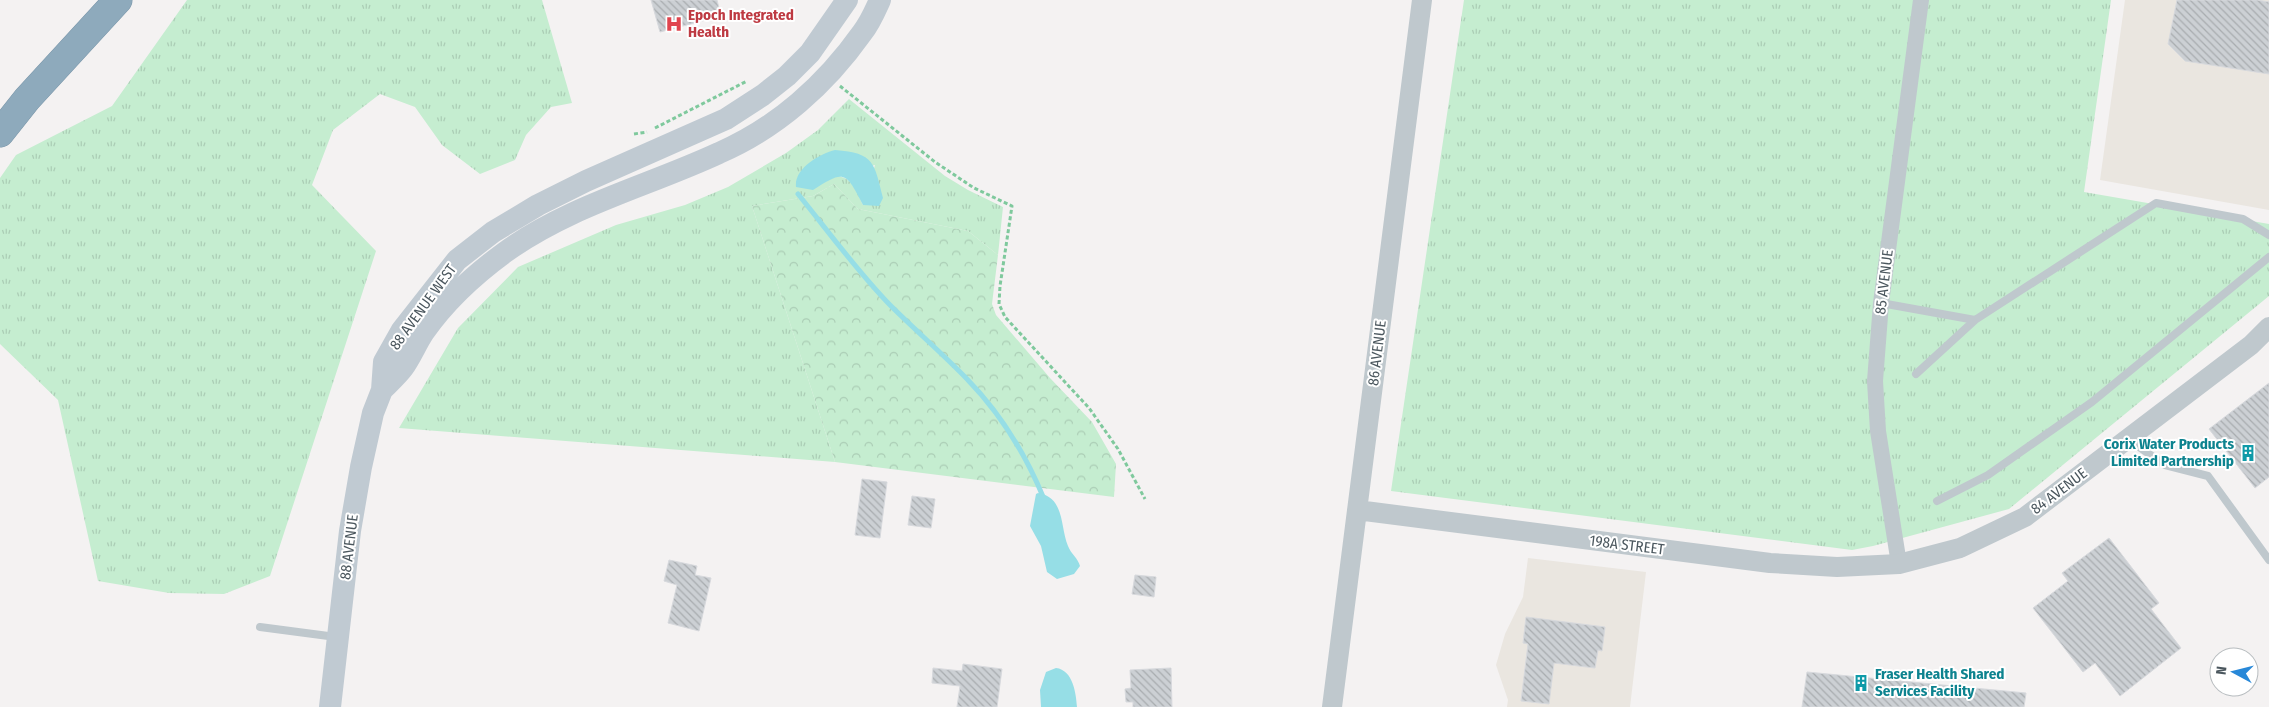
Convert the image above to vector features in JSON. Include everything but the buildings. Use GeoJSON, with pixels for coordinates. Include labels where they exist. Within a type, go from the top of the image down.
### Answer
{"type":"FeatureCollection","features":[{"type":"Feature","properties":{"kind":"highway"},"geometry":{"type":"LineString","coordinates":[[96,23],[110,0]]}},
{"type":"Feature","properties":{"kind":"highway"},"geometry":{"type":"LineString","coordinates":[[0,133],[27,99],[118,0]]}},
{"type":"Feature","properties":{"kind":"main road","name":"88 AVENUE WEST"},"geometry":{"type":"LineString","coordinates":[[382,390],[384,362],[402,330],[457,260],[493,232],[538,205],[726,119],[763,95],[810,54],[847,0]]}},
{"type":"Feature","properties":{"kind":"main road","name":"88 AVENUE WEST"},"geometry":{"type":"LineString","coordinates":[[382,390],[402,368],[423,333],[447,304],[470,281],[504,253],[541,230],[576,213],[612,196],[720,153],[760,132],[797,104],[829,75],[863,32],[880,0]]}},
{"type":"Feature","properties":{"kind":"main road","name":"88 AVENUE"},"geometry":{"type":"LineString","coordinates":[[330,707],[356,493],[373,413],[382,390]]}},
{"type":"Feature","properties":{"kind":"street","name":"86 AVENUE"},"geometry":{"type":"LineString","coordinates":[[1332,707],[1422,0]]}},
{"type":"Feature","properties":{"kind":"street","name":"85 AVENUE"},"geometry":{"type":"LineString","coordinates":[[1899,564],[1877,423],[1875,381],[1881,303],[1921,0]]}},
{"type":"Feature","properties":{"kind":"street","name":"84 AVENUE"},"geometry":{"type":"LineString","coordinates":[[1899,564],[1960,548],[2025,517],[2250,345],[2269,327]]}},
{"type":"Feature","properties":{"kind":"street","name":"198A STREET"},"geometry":{"type":"LineString","coordinates":[[1357,510],[1770,564],[1837,567],[1899,564]]}},
{"type":"Feature","properties":{"kind":"lane"},"geometry":{"type":"LineString","coordinates":[[1916,374],[1976,320],[2156,203],[2243,219],[2269,235]]}},
{"type":"Feature","properties":{"kind":"lane"},"geometry":{"type":"LineString","coordinates":[[1937,502],[1988,475],[2092,402],[2269,257]]}},
{"type":"Feature","properties":{"kind":"lane"},"geometry":{"type":"LineString","coordinates":[[1881,303],[1976,320]]}},
{"type":"Feature","properties":{"kind":"lane"},"geometry":{"type":"LineString","coordinates":[[2128,438],[2165,465],[2208,476],[2269,560]]}},
{"type":"Feature","properties":{"kind":"lane"},"geometry":{"type":"LineString","coordinates":[[260,627],[338,637]]}},
{"type":"Feature","properties":{"kind":"path"},"geometry":{"type":"LineString","coordinates":[[634,134],[655,128],[754,77]]}},
{"type":"Feature","properties":{"kind":"path"},"geometry":{"type":"LineString","coordinates":[[840,85],[936,162],[974,188],[1012,206],[1000,286],[999,304],[1004,317],[1089,408],[1118,449],[1145,499]]}},
{"type":"Feature","properties":{"kind":"shaded area"},"geometry":{"type":"Polygon","coordinates":[[[2125,0],[2269,0],[2269,210],[2100,180],[2125,0]]]}},
{"type":"Feature","properties":{"kind":"shaded area"},"geometry":{"type":"Polygon","coordinates":[[[1528,558],[1646,572],[1630,707],[1507,707],[1508,700],[1496,665],[1505,634],[1523,597],[1528,558]]]}},
{"type":"Feature","properties":{"kind":"green space"},"geometry":{"type":"Polygon","coordinates":[[[187,0],[542,0],[572,103],[551,107],[526,135],[515,160],[480,174],[442,145],[415,107],[380,94],[333,130],[312,185],[376,251],[270,576],[224,594],[169,593],[98,581],[58,400],[0,344],[0,178],[16,155],[112,106],[187,0]]]}},
{"type":"Feature","properties":{"kind":"green space"},"geometry":{"type":"Polygon","coordinates":[[[1464,0],[2111,0],[2084,192],[2269,224],[2269,296],[2009,509],[1873,546],[1852,550],[1391,491],[1464,0]]]}},
{"type":"Feature","properties":{"kind":"green space"},"geometry":{"type":"Polygon","coordinates":[[[849,99],[945,176],[968,190],[1003,207],[998,255],[968,231],[858,209],[834,184],[813,196],[752,206],[835,462],[399,428],[458,328],[518,267],[616,225],[685,205],[728,187],[786,153],[818,130],[849,99]],[[875,165],[834,176],[850,181],[863,205],[875,165]]]}},
{"type":"Feature","properties":{"kind":"green space"},"geometry":{"type":"Polygon","coordinates":[[[834,184],[858,209],[968,231],[998,255],[992,304],[996,315],[1050,378],[1092,422],[1116,464],[1114,497],[835,462],[752,206],[813,196],[834,184]]]}},
{"type":"Feature","properties":{"kind":"water"},"geometry":{"type":"Polygon","coordinates":[[[835,150],[858,154],[871,162],[883,198],[879,206],[863,205],[853,186],[844,177],[832,179],[813,190],[796,187],[796,180],[799,174],[809,163],[835,150]]]}},
{"type":"Feature","properties":{"kind":"water"},"geometry":{"type":"Polygon","coordinates":[[[1038,493],[1053,500],[1057,507],[1068,546],[1080,566],[1074,574],[1057,579],[1047,572],[1041,546],[1030,526],[1036,494],[1038,493]]]}},
{"type":"Feature","properties":{"kind":"water"},"geometry":{"type":"Polygon","coordinates":[[[1056,668],[1062,670],[1070,678],[1076,695],[1077,707],[1041,707],[1040,690],[1046,672],[1056,668]]]}},
{"type":"Feature","properties":{"kind":"waterway"},"geometry":{"type":"LineString","coordinates":[[798,194],[854,265],[878,292],[958,369],[979,392],[1011,435],[1029,466],[1044,499]]}},
{"type":"Feature","properties":{"kind":"place","name":"Epoch Integrated Health"},"geometry":{"type":"Point","coordinates":[674,24]}},
{"type":"Feature","properties":{"kind":"place","name":"Corix Water Products Limited Partnership"},"geometry":{"type":"Point","coordinates":[2248,453]}},
{"type":"Feature","properties":{"kind":"place","name":"Fraser Health Shared Services Facility"},"geometry":{"type":"Point","coordinates":[1861,683]}}]}
